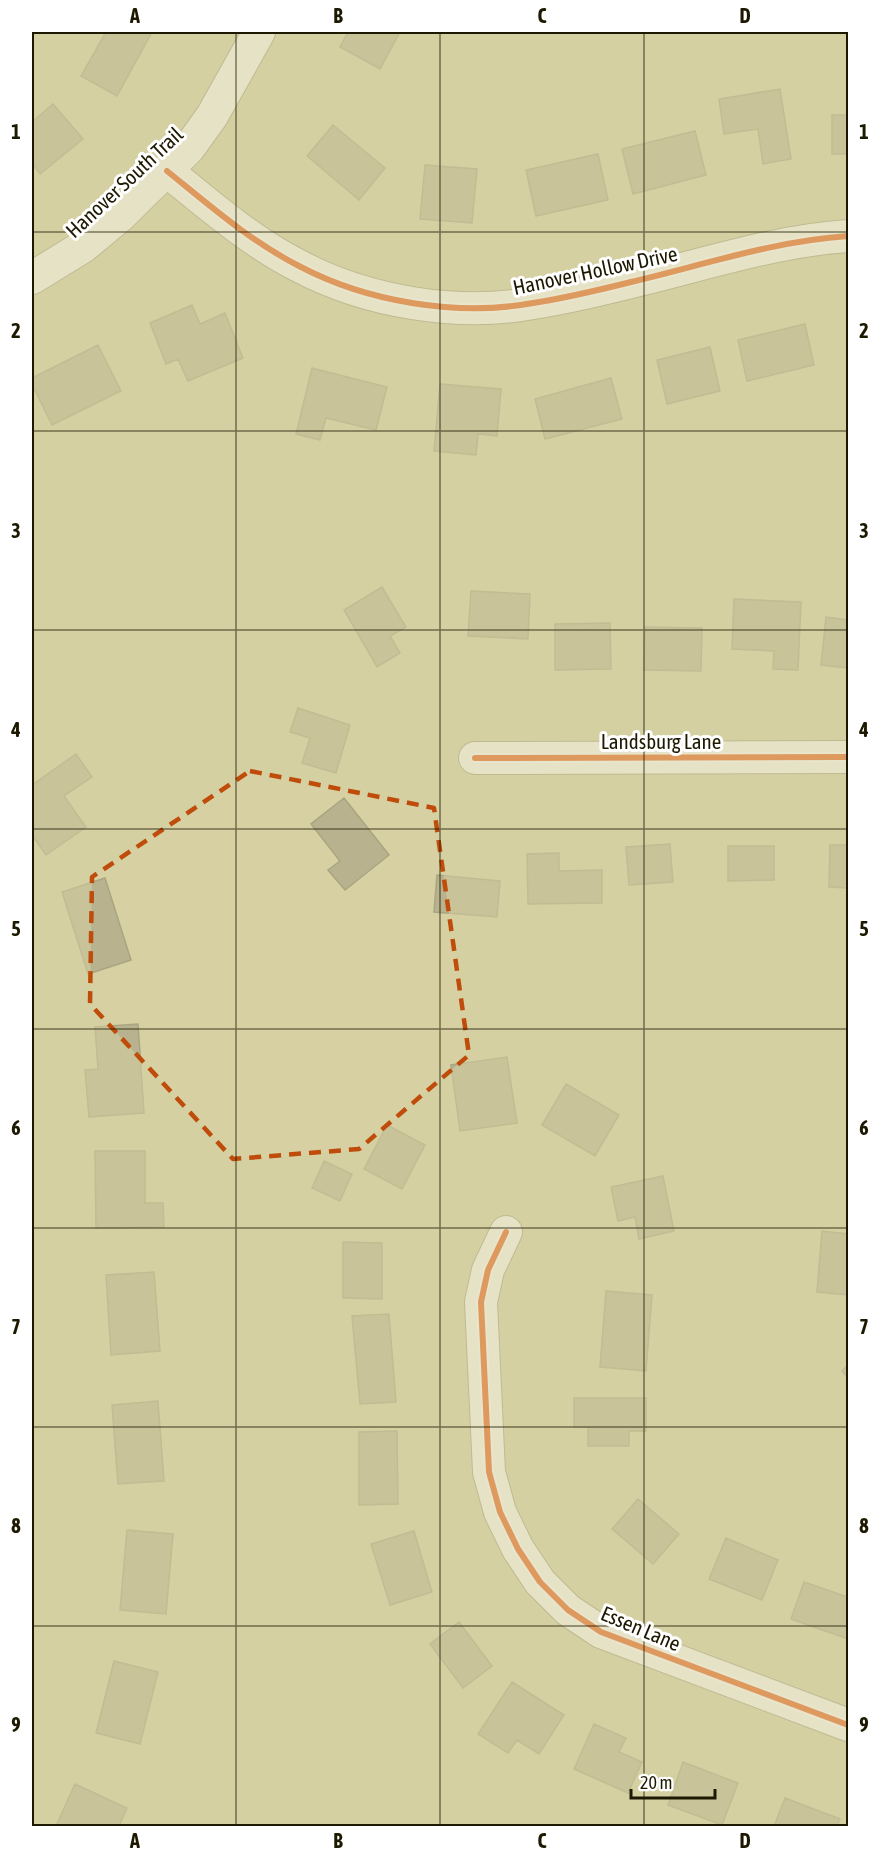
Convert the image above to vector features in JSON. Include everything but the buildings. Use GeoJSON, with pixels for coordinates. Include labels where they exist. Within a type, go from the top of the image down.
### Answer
{"type":"FeatureCollection","features":[{"type":"Feature","properties":{"kind":"street","name":"Hanover South Trail"},"geometry":{"type":"LineString","coordinates":[[32,278],[84,246],[167,171],[189,148],[212,116],[259,32]]}},
{"type":"Feature","properties":{"kind":"street","name":"Hanover Hollow Drive"},"geometry":{"type":"LineString","coordinates":[[167,171],[250,237],[298,266],[324,278],[378,296],[420,304],[476,308],[532,304],[631,282],[742,252],[823,238],[849,236]]}},
{"type":"Feature","properties":{"kind":"street","name":"Landsburg Lane"},"geometry":{"type":"LineString","coordinates":[[475,758],[849,757]]}},
{"type":"Feature","properties":{"kind":"street","name":"Essen Lane"},"geometry":{"type":"LineString","coordinates":[[506,1232],[488,1270],[481,1302],[489,1472],[500,1512],[518,1550],[540,1582],[568,1610],[600,1632],[849,1725]]}},
{"type":"Feature","properties":{"kind":"highlighted area"},"geometry":{"type":"Polygon","coordinates":[[[250,771],[434,808],[469,1055],[359,1149],[233,1159],[90,1004],[92,877],[250,771]]]}},
{"type":"Feature","properties":{"kind":"cycle path"},"geometry":{"type":"LineString","coordinates":[[167,171],[247,234],[299,266],[354,289],[383,297],[444,307],[504,307],[545,301],[607,288],[766,248],[848,236]]}},
{"type":"Feature","properties":{"kind":"cycle path"},"geometry":{"type":"LineString","coordinates":[[475,758],[848,757]]}},
{"type":"Feature","properties":{"kind":"cycle path"},"geometry":{"type":"LineString","coordinates":[[506,1232],[488,1270],[481,1302],[489,1472],[500,1512],[518,1549],[540,1582],[568,1610],[601,1632],[848,1725]]}}]}
